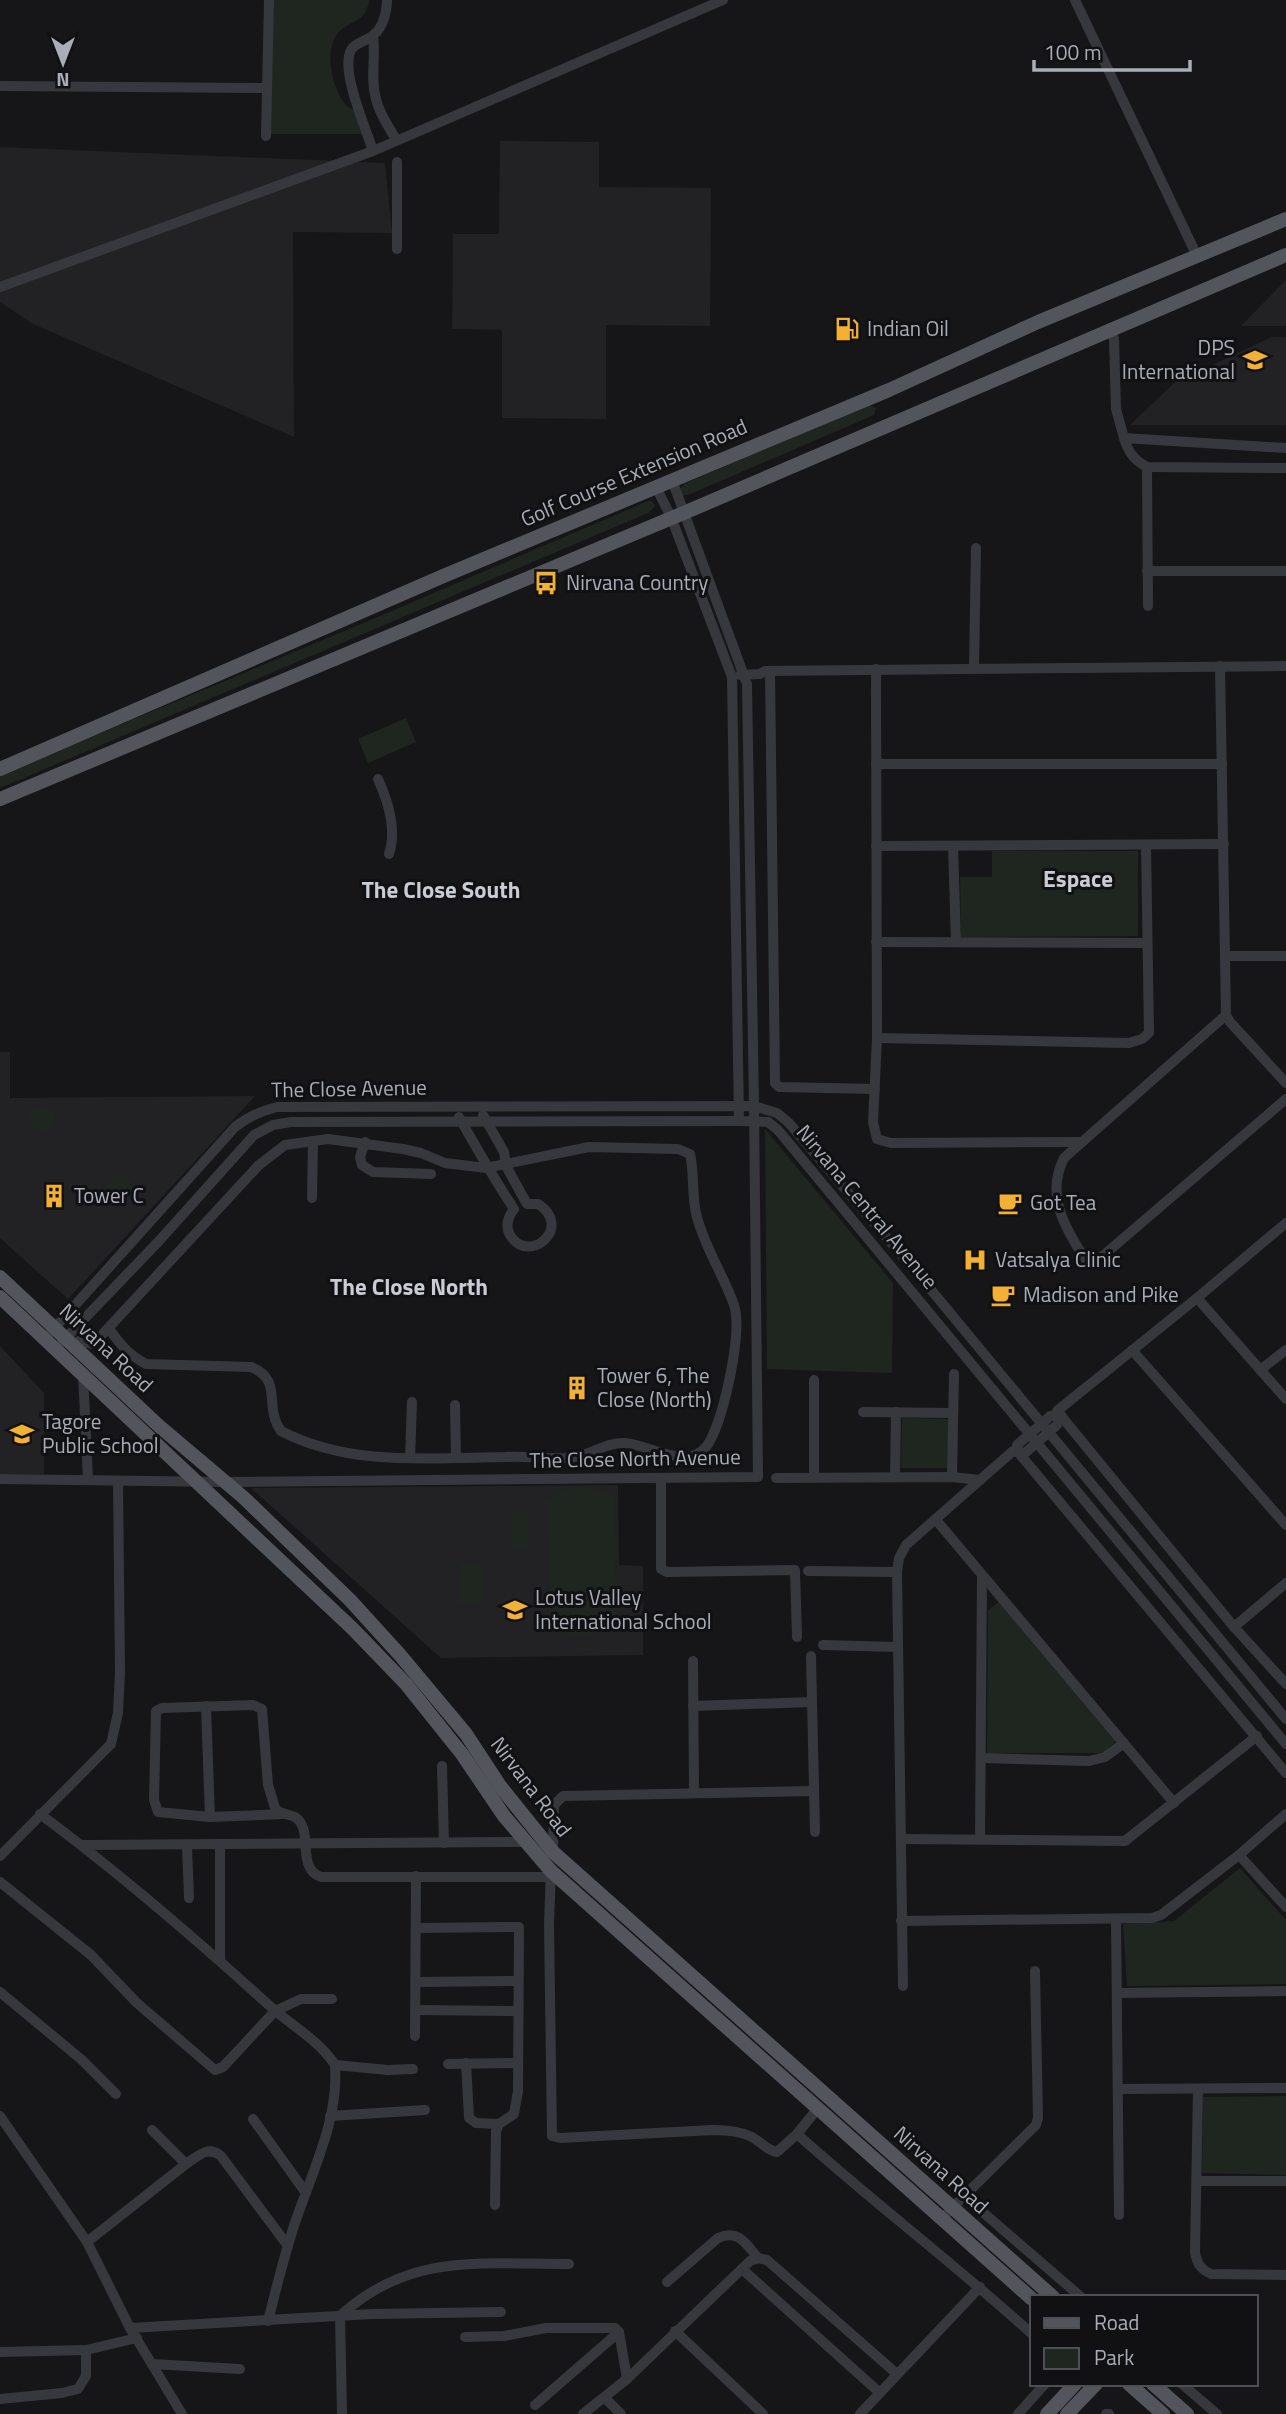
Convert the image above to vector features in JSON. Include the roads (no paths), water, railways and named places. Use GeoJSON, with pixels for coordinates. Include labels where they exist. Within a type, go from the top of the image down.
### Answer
{"type":"FeatureCollection","features":[{"type":"Feature","properties":{"kind":"main road","name":"Golf Course Extension Road"},"geometry":{"type":"LineString","coordinates":[[0,769],[441,577],[1286,219]]}},
{"type":"Feature","properties":{"kind":"main road"},"geometry":{"type":"LineString","coordinates":[[0,799],[686,512],[1110,328],[1151,314],[1286,255]]}},
{"type":"Feature","properties":{"kind":"main road","name":"Nirvana Road"},"geometry":{"type":"LineString","coordinates":[[0,1277],[223,1482],[243,1497],[350,1600],[466,1734],[500,1786],[553,1852],[946,2213],[1030,2297]]}},
{"type":"Feature","properties":{"kind":"main road","name":"Nirvana Road"},"geometry":{"type":"LineString","coordinates":[[0,1297],[198,1481],[353,1629],[406,1684],[462,1754],[504,1816],[551,1874],[818,2108],[1050,2295]]}},
{"type":"Feature","properties":{"kind":"main road"},"geometry":{"type":"LineString","coordinates":[[1047,2414],[1073,2386]]}},
{"type":"Feature","properties":{"kind":"main road"},"geometry":{"type":"LineString","coordinates":[[1067,2414],[1094,2386]]}},
{"type":"Feature","properties":{"kind":"main road"},"geometry":{"type":"LineString","coordinates":[[1131,2386],[1163,2414]]}},
{"type":"Feature","properties":{"kind":"main road"},"geometry":{"type":"LineString","coordinates":[[1155,2386],[1187,2414]]}},
{"type":"Feature","properties":{"kind":"street"},"geometry":{"type":"LineString","coordinates":[[266,136],[269,0]]}},
{"type":"Feature","properties":{"kind":"street"},"geometry":{"type":"LineString","coordinates":[[373,151],[349,83],[348,68],[351,49],[373,36],[385,18],[387,0]]}},
{"type":"Feature","properties":{"kind":"street"},"geometry":{"type":"LineString","coordinates":[[0,287],[373,151],[723,0]]}},
{"type":"Feature","properties":{"kind":"street"},"geometry":{"type":"LineString","coordinates":[[1075,0],[1197,256]]}},
{"type":"Feature","properties":{"kind":"street"},"geometry":{"type":"LineString","coordinates":[[373,36],[375,99],[397,140]]}},
{"type":"Feature","properties":{"kind":"street"},"geometry":{"type":"LineString","coordinates":[[0,86],[266,88]]}},
{"type":"Feature","properties":{"kind":"street"},"geometry":{"type":"LineString","coordinates":[[397,162],[397,249]]}},
{"type":"Feature","properties":{"kind":"street"},"geometry":{"type":"LineString","coordinates":[[1110,328],[1114,339],[1116,409],[1127,448],[1136,461],[1147,467],[1286,468]]}},
{"type":"Feature","properties":{"kind":"street"},"geometry":{"type":"LineString","coordinates":[[1124,438],[1286,448]]}},
{"type":"Feature","properties":{"kind":"street"},"geometry":{"type":"LineString","coordinates":[[1147,467],[1147,606]]}},
{"type":"Feature","properties":{"kind":"street"},"geometry":{"type":"LineString","coordinates":[[673,480],[744,670],[755,1122]]}},
{"type":"Feature","properties":{"kind":"street"},"geometry":{"type":"LineString","coordinates":[[656,487],[671,517],[729,670],[739,1121]]}},
{"type":"Feature","properties":{"kind":"street"},"geometry":{"type":"LineString","coordinates":[[974,668],[976,548]]}},
{"type":"Feature","properties":{"kind":"street"},"geometry":{"type":"LineString","coordinates":[[1147,571],[1286,571]]}},
{"type":"Feature","properties":{"kind":"street"},"geometry":{"type":"LineString","coordinates":[[1220,666],[1226,1015],[1286,1083]]}},
{"type":"Feature","properties":{"kind":"street"},"geometry":{"type":"LineString","coordinates":[[729,670],[760,674],[768,671],[876,669],[1286,666]]}},
{"type":"Feature","properties":{"kind":"street"},"geometry":{"type":"LineString","coordinates":[[876,669],[877,1038],[873,1122],[877,1139],[884,1142],[1082,1142]]}},
{"type":"Feature","properties":{"kind":"street"},"geometry":{"type":"LineString","coordinates":[[768,671],[775,1083],[779,1087],[876,1089]]}},
{"type":"Feature","properties":{"kind":"street"},"geometry":{"type":"LineString","coordinates":[[876,764],[1222,764]]}},
{"type":"Feature","properties":{"kind":"street"},"geometry":{"type":"LineString","coordinates":[[378,779],[389,803],[389,854]]}},
{"type":"Feature","properties":{"kind":"street"},"geometry":{"type":"LineString","coordinates":[[876,846],[1224,844]]}},
{"type":"Feature","properties":{"kind":"street"},"geometry":{"type":"LineString","coordinates":[[877,1038],[1129,1043],[1142,1039],[1149,1032],[1146,845]]}},
{"type":"Feature","properties":{"kind":"street"},"geometry":{"type":"LineString","coordinates":[[953,846],[956,942]]}},
{"type":"Feature","properties":{"kind":"street"},"geometry":{"type":"LineString","coordinates":[[876,942],[1146,943]]}},
{"type":"Feature","properties":{"kind":"street"},"geometry":{"type":"LineString","coordinates":[[1225,956],[1286,956]]}},
{"type":"Feature","properties":{"kind":"street"},"geometry":{"type":"LineString","coordinates":[[1226,1015],[1064,1158],[1057,1173],[1061,1222],[1085,1259],[1098,1260],[1286,1099]]}},
{"type":"Feature","properties":{"kind":"street"},"geometry":{"type":"LineString","coordinates":[[454,1106],[486,1168],[514,1209],[507,1223],[511,1237],[523,1246],[538,1245],[549,1236],[552,1221],[545,1208],[538,1204],[527,1204],[506,1166],[504,1152],[478,1107]]}},
{"type":"Feature","properties":{"kind":"street","name":"The Close Avenue"},"geometry":{"type":"LineString","coordinates":[[65,1337],[235,1127],[251,1115],[265,1110],[277,1107],[754,1106]]}},
{"type":"Feature","properties":{"kind":"street","name":"Nirvana Central Avenue"},"geometry":{"type":"LineString","coordinates":[[754,1106],[777,1113],[789,1123],[1282,1712]]}},
{"type":"Feature","properties":{"kind":"street"},"geometry":{"type":"LineString","coordinates":[[323,1107],[323,1122]]}},
{"type":"Feature","properties":{"kind":"street"},"geometry":{"type":"LineString","coordinates":[[374,1107],[374,1122]]}},
{"type":"Feature","properties":{"kind":"street"},"geometry":{"type":"LineString","coordinates":[[265,1110],[273,1125]]}},
{"type":"Feature","properties":{"kind":"street","name":"The Close Avenue"},"geometry":{"type":"LineString","coordinates":[[50,1345],[65,1337],[159,1241],[254,1135],[273,1125],[291,1122],[739,1121]]}},
{"type":"Feature","properties":{"kind":"street","name":"Nirvana Central Avenue"},"geometry":{"type":"LineString","coordinates":[[739,1121],[768,1122],[778,1130],[1286,1744]]}},
{"type":"Feature","properties":{"kind":"street","name":"The Close North Avenue"},"geometry":{"type":"LineString","coordinates":[[0,1479],[223,1482],[758,1477],[755,1122]]}},
{"type":"Feature","properties":{"kind":"street"},"geometry":{"type":"LineString","coordinates":[[65,1337],[93,1344],[259,1165],[285,1145],[328,1139],[365,1142],[421,1153],[445,1163],[486,1168],[589,1147],[678,1149],[690,1154],[694,1171],[696,1216],[735,1309],[734,1363],[712,1438],[704,1451],[690,1457],[670,1456],[624,1443],[600,1447],[582,1456],[570,1458],[381,1458],[342,1452],[281,1431],[271,1404],[271,1385],[268,1376],[262,1371],[251,1367],[146,1364],[122,1348],[109,1329]]}},
{"type":"Feature","properties":{"kind":"street"},"geometry":{"type":"LineString","coordinates":[[312,1198],[313,1141]]}},
{"type":"Feature","properties":{"kind":"street"},"geometry":{"type":"LineString","coordinates":[[365,1142],[360,1157],[367,1170],[431,1174]]}},
{"type":"Feature","properties":{"kind":"street"},"geometry":{"type":"LineString","coordinates":[[1286,1223],[1057,1411],[1234,1627],[1286,1684]]}},
{"type":"Feature","properties":{"kind":"street"},"geometry":{"type":"LineString","coordinates":[[1197,1298],[1286,1399]]}},
{"type":"Feature","properties":{"kind":"street"},"geometry":{"type":"LineString","coordinates":[[1132,1350],[1286,1525]]}},
{"type":"Feature","properties":{"kind":"street"},"geometry":{"type":"LineString","coordinates":[[1260,1370],[1286,1350]]}},
{"type":"Feature","properties":{"kind":"street"},"geometry":{"type":"LineString","coordinates":[[83,1373],[88,1480]]}},
{"type":"Feature","properties":{"kind":"street"},"geometry":{"type":"LineString","coordinates":[[953,1477],[954,1374]]}},
{"type":"Feature","properties":{"kind":"street"},"geometry":{"type":"LineString","coordinates":[[814,1380],[814,1477]]}},
{"type":"Feature","properties":{"kind":"street"},"geometry":{"type":"LineString","coordinates":[[410,1458],[412,1402]]}},
{"type":"Feature","properties":{"kind":"street"},"geometry":{"type":"LineString","coordinates":[[455,1405],[456,1457]]}},
{"type":"Feature","properties":{"kind":"street"},"geometry":{"type":"LineString","coordinates":[[863,1412],[953,1413]]}},
{"type":"Feature","properties":{"kind":"street"},"geometry":{"type":"LineString","coordinates":[[895,1477],[896,1412]]}},
{"type":"Feature","properties":{"kind":"street"},"geometry":{"type":"LineString","coordinates":[[1061,1415],[1057,1425],[1017,1445],[1018,1452],[1286,1773]]}},
{"type":"Feature","properties":{"kind":"street"},"geometry":{"type":"LineString","coordinates":[[903,1986],[897,1647],[899,1559],[906,1545],[937,1521],[1013,1451],[1018,1452]]}},
{"type":"Feature","properties":{"kind":"street"},"geometry":{"type":"LineString","coordinates":[[776,1478],[953,1477],[980,1480]]}},
{"type":"Feature","properties":{"kind":"street"},"geometry":{"type":"LineString","coordinates":[[661,1478],[661,1569],[667,1572],[795,1570],[797,1637]]}},
{"type":"Feature","properties":{"kind":"street"},"geometry":{"type":"LineString","coordinates":[[0,1856],[111,1744],[118,1713],[120,1672],[118,1480]]}},
{"type":"Feature","properties":{"kind":"street"},"geometry":{"type":"LineString","coordinates":[[937,1521],[1174,1802]]}},
{"type":"Feature","properties":{"kind":"street"},"geometry":{"type":"LineString","coordinates":[[808,1571],[897,1572]]}},
{"type":"Feature","properties":{"kind":"street"},"geometry":{"type":"LineString","coordinates":[[980,1839],[982,1575]]}},
{"type":"Feature","properties":{"kind":"street"},"geometry":{"type":"LineString","coordinates":[[1234,1627],[1286,1583]]}},
{"type":"Feature","properties":{"kind":"street"},"geometry":{"type":"LineString","coordinates":[[823,1645],[897,1647]]}},
{"type":"Feature","properties":{"kind":"street"},"geometry":{"type":"LineString","coordinates":[[811,1656],[815,1832]]}},
{"type":"Feature","properties":{"kind":"street"},"geometry":{"type":"LineString","coordinates":[[693,1661],[694,1792]]}},
{"type":"Feature","properties":{"kind":"street"},"geometry":{"type":"LineString","coordinates":[[1266,1720],[1282,1712],[1286,1697]]}},
{"type":"Feature","properties":{"kind":"street"},"geometry":{"type":"LineString","coordinates":[[693,1706],[812,1702]]}},
{"type":"Feature","properties":{"kind":"street"},"geometry":{"type":"LineString","coordinates":[[284,1814],[210,1817],[158,1812],[154,1800],[156,1711],[162,1708],[253,1705],[261,1709],[268,1785],[275,1808],[300,1822],[308,1864],[311,1871],[321,1877],[551,1874]]}},
{"type":"Feature","properties":{"kind":"street"},"geometry":{"type":"LineString","coordinates":[[206,1706],[210,1817]]}},
{"type":"Feature","properties":{"kind":"street"},"geometry":{"type":"LineString","coordinates":[[901,1839],[1125,1841],[1257,1736]]}},
{"type":"Feature","properties":{"kind":"street"},"geometry":{"type":"LineString","coordinates":[[982,1758],[1089,1761],[1105,1757],[1124,1743]]}},
{"type":"Feature","properties":{"kind":"street"},"geometry":{"type":"LineString","coordinates":[[442,1766],[444,1843]]}},
{"type":"Feature","properties":{"kind":"street"},"geometry":{"type":"LineString","coordinates":[[814,1791],[563,1796],[554,1805],[549,1925],[552,2136],[560,2138],[730,2130],[750,2136],[767,2149],[777,2152],[797,2134],[818,2108]]}},
{"type":"Feature","properties":{"kind":"street"},"geometry":{"type":"LineString","coordinates":[[40,1814],[83,1845],[220,1961],[275,2011],[324,2050],[335,2065],[330,2116],[321,2154],[288,2246],[268,2321]]}},
{"type":"Feature","properties":{"kind":"street"},"geometry":{"type":"LineString","coordinates":[[901,1921],[1116,1920],[1161,1915],[1239,1855],[1286,1814]]}},
{"type":"Feature","properties":{"kind":"street"},"geometry":{"type":"LineString","coordinates":[[83,1845],[525,1842]]}},
{"type":"Feature","properties":{"kind":"street"},"geometry":{"type":"LineString","coordinates":[[187,1846],[189,1898]]}},
{"type":"Feature","properties":{"kind":"street"},"geometry":{"type":"LineString","coordinates":[[220,1846],[220,1961]]}},
{"type":"Feature","properties":{"kind":"street"},"geometry":{"type":"LineString","coordinates":[[1239,1855],[1286,1907]]}},
{"type":"Feature","properties":{"kind":"street"},"geometry":{"type":"LineString","coordinates":[[415,2036],[416,1876]]}},
{"type":"Feature","properties":{"kind":"street"},"geometry":{"type":"LineString","coordinates":[[0,1882],[91,1955],[137,2003],[210,2068],[218,2070],[223,2067],[275,2011],[301,1999],[332,1999]]}},
{"type":"Feature","properties":{"kind":"street"},"geometry":{"type":"LineString","coordinates":[[1116,1920],[1119,2215]]}},
{"type":"Feature","properties":{"kind":"street"},"geometry":{"type":"LineString","coordinates":[[416,1928],[519,1927],[518,2091],[511,2119],[499,2124],[476,2123],[469,2119],[466,2063]]}},
{"type":"Feature","properties":{"kind":"street"},"geometry":{"type":"LineString","coordinates":[[946,2213],[1036,2124],[1035,1971]]}},
{"type":"Feature","properties":{"kind":"street"},"geometry":{"type":"LineString","coordinates":[[416,1982],[517,1981]]}},
{"type":"Feature","properties":{"kind":"street"},"geometry":{"type":"LineString","coordinates":[[1117,1993],[1286,1991]]}},
{"type":"Feature","properties":{"kind":"street"},"geometry":{"type":"LineString","coordinates":[[0,1992],[82,2060],[116,2094]]}},
{"type":"Feature","properties":{"kind":"street"},"geometry":{"type":"LineString","coordinates":[[416,2010],[517,2011]]}},
{"type":"Feature","properties":{"kind":"street"},"geometry":{"type":"LineString","coordinates":[[448,2064],[518,2063]]}},
{"type":"Feature","properties":{"kind":"street"},"geometry":{"type":"LineString","coordinates":[[335,2065],[388,2070],[413,2069]]}},
{"type":"Feature","properties":{"kind":"street"},"geometry":{"type":"LineString","coordinates":[[1118,2089],[1286,2088]]}},
{"type":"Feature","properties":{"kind":"street"},"geometry":{"type":"LineString","coordinates":[[1198,2089],[1197,2263],[1203,2271],[1211,2274],[1286,2275]]}},
{"type":"Feature","properties":{"kind":"street"},"geometry":{"type":"LineString","coordinates":[[330,2116],[425,2110]]}},
{"type":"Feature","properties":{"kind":"street"},"geometry":{"type":"LineString","coordinates":[[0,2116],[87,2242],[134,2333],[182,2414]]}},
{"type":"Feature","properties":{"kind":"street"},"geometry":{"type":"LineString","coordinates":[[253,2119],[306,2193]]}},
{"type":"Feature","properties":{"kind":"street"},"geometry":{"type":"LineString","coordinates":[[495,2205],[495,2138],[499,2124]]}},
{"type":"Feature","properties":{"kind":"street"},"geometry":{"type":"LineString","coordinates":[[152,2130],[186,2164]]}},
{"type":"Feature","properties":{"kind":"street"},"geometry":{"type":"LineString","coordinates":[[797,2134],[1030,2332]]}},
{"type":"Feature","properties":{"kind":"street"},"geometry":{"type":"LineString","coordinates":[[87,2242],[186,2164],[203,2152],[215,2151],[288,2246]]}},
{"type":"Feature","properties":{"kind":"street"},"geometry":{"type":"LineString","coordinates":[[1197,2181],[1286,2180]]}},
{"type":"Feature","properties":{"kind":"street"},"geometry":{"type":"LineString","coordinates":[[963,2195],[1079,2295]]}},
{"type":"Feature","properties":{"kind":"street"},"geometry":{"type":"LineString","coordinates":[[667,2282],[718,2238],[726,2235],[737,2236],[758,2258],[766,2260],[897,2374]]}},
{"type":"Feature","properties":{"kind":"street"},"geometry":{"type":"LineString","coordinates":[[583,2414],[605,2399],[750,2261],[758,2258]]}},
{"type":"Feature","properties":{"kind":"street"},"geometry":{"type":"LineString","coordinates":[[342,2414],[340,2316],[362,2296],[392,2280],[425,2269],[456,2265],[569,2264]]}},
{"type":"Feature","properties":{"kind":"street"},"geometry":{"type":"LineString","coordinates":[[742,2269],[880,2393]]}},
{"type":"Feature","properties":{"kind":"street"},"geometry":{"type":"LineString","coordinates":[[860,2414],[980,2287]]}},
{"type":"Feature","properties":{"kind":"street"},"geometry":{"type":"LineString","coordinates":[[0,2352],[86,2350],[134,2333],[268,2321],[431,2312],[501,2312]]}},
{"type":"Feature","properties":{"kind":"street"},"geometry":{"type":"LineString","coordinates":[[465,2337],[504,2336],[546,2328],[610,2327],[619,2332]]}},
{"type":"Feature","properties":{"kind":"street"},"geometry":{"type":"LineString","coordinates":[[675,2331],[763,2414]]}},
{"type":"Feature","properties":{"kind":"street"},"geometry":{"type":"LineString","coordinates":[[619,2332],[627,2379]]}},
{"type":"Feature","properties":{"kind":"street"},"geometry":{"type":"LineString","coordinates":[[535,2405],[619,2332]]}},
{"type":"Feature","properties":{"kind":"street"},"geometry":{"type":"LineString","coordinates":[[0,2399],[78,2389],[86,2376],[86,2350]]}},
{"type":"Feature","properties":{"kind":"street"},"geometry":{"type":"LineString","coordinates":[[152,2364],[240,2369]]}},
{"type":"Feature","properties":{"kind":"street"},"geometry":{"type":"LineString","coordinates":[[1018,2414],[1043,2386]]}},
{"type":"Feature","properties":{"kind":"street"},"geometry":{"type":"LineString","coordinates":[[1184,2386],[1217,2414]]}},
{"type":"Feature","properties":{"kind":"street"},"geometry":{"type":"LineString","coordinates":[[605,2399],[621,2414]]}},
{"type":"Feature","properties":{"kind":"place","name":"Indian Oil"},"geometry":{"type":"Point","coordinates":[847,329]}},
{"type":"Feature","properties":{"kind":"place","name":"DPS International"},"geometry":{"type":"Point","coordinates":[1255,360]}},
{"type":"Feature","properties":{"kind":"place","name":"Nirvana Country"},"geometry":{"type":"Point","coordinates":[546,583]}},
{"type":"Feature","properties":{"kind":"place","name":"Tower C"},"geometry":{"type":"Point","coordinates":[54,1196]}},
{"type":"Feature","properties":{"kind":"place","name":"Got Tea"},"geometry":{"type":"Point","coordinates":[1010,1203]}},
{"type":"Feature","properties":{"kind":"place","name":"Vatsalya Clinic"},"geometry":{"type":"Point","coordinates":[975,1260]}},
{"type":"Feature","properties":{"kind":"place","name":"Madison and Pike"},"geometry":{"type":"Point","coordinates":[1003,1295]}},
{"type":"Feature","properties":{"kind":"place","name":"Tower 6, The Close (North)"},"geometry":{"type":"Point","coordinates":[577,1388]}},
{"type":"Feature","properties":{"kind":"place","name":"Tagore Public School"},"geometry":{"type":"Point","coordinates":[22,1434]}},
{"type":"Feature","properties":{"kind":"place","name":"Lotus Valley International School"},"geometry":{"type":"Point","coordinates":[515,1610]}},
{"type":"Feature","properties":{"kind":"district","name":"Espace"},"geometry":{"type":"Point","coordinates":[1078,879]}},
{"type":"Feature","properties":{"kind":"district","name":"The Close South"},"geometry":{"type":"Point","coordinates":[441,890]}},
{"type":"Feature","properties":{"kind":"district","name":"The Close North"},"geometry":{"type":"Point","coordinates":[409,1287]}}]}
